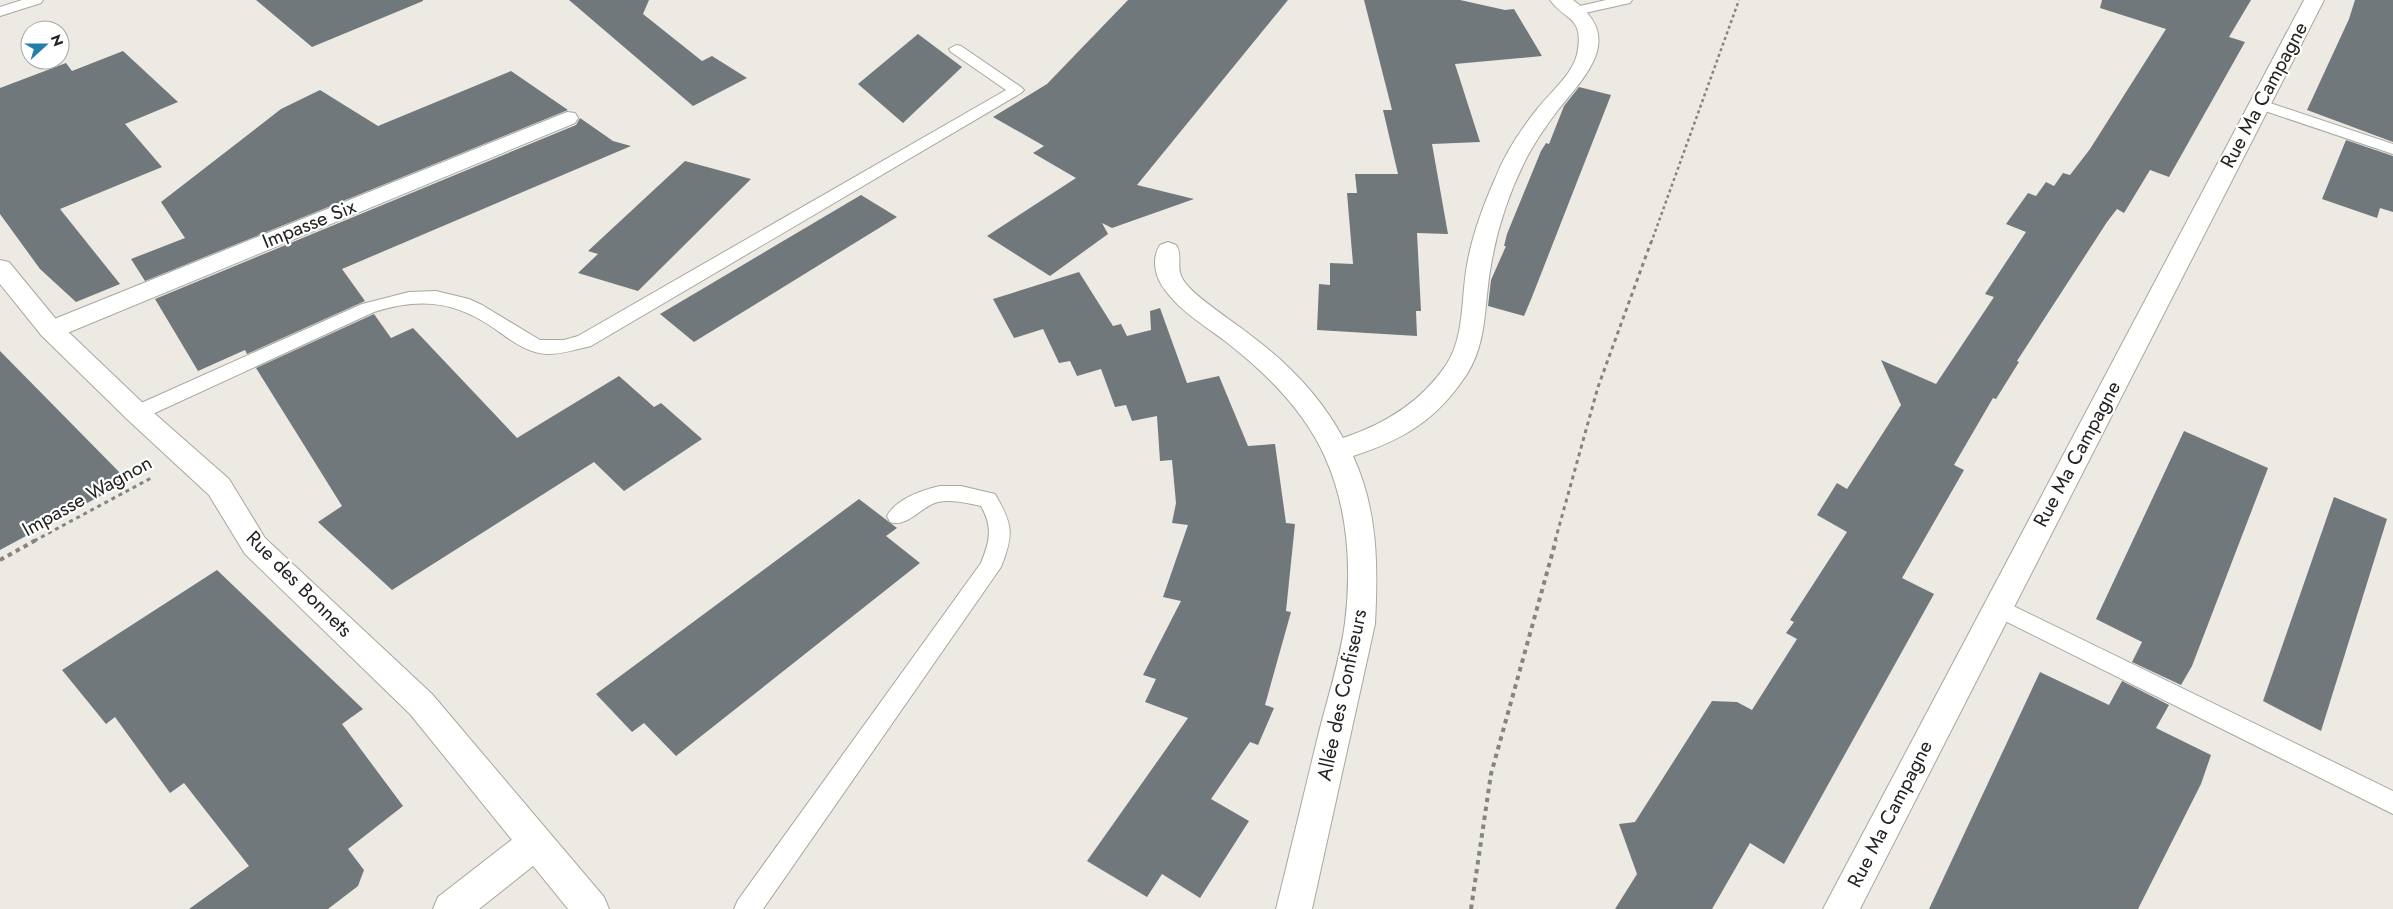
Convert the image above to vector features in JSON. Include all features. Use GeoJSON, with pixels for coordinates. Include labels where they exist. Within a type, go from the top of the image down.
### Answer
{"type":"FeatureCollection","features":[{"type":"Feature","properties":{"kind":"street","name":"Rue Ma Campagne"},"geometry":{"type":"LineString","coordinates":[[1841,909],[2258,104],[2314,0]]}},
{"type":"Feature","properties":{"kind":"street"},"geometry":{"type":"LineString","coordinates":[[1337,451],[1392,432],[1409,421],[1423,409],[1457,368],[1470,340],[1479,266],[1490,223],[1507,177],[1523,145],[1552,104],[1578,76],[1587,53],[1590,36],[1584,20],[1568,6]]}},
{"type":"Feature","properties":{"kind":"street","name":"Impasse Six"},"geometry":{"type":"LineString","coordinates":[[51,330],[567,118]]}},
{"type":"Feature","properties":{"kind":"street","name":"Allée des Confiseurs"},"geometry":{"type":"LineString","coordinates":[[1168,250],[1168,277],[1189,301],[1226,327],[1278,372],[1302,398],[1337,451],[1355,499],[1361,537],[1363,577],[1360,624],[1294,909]]}},
{"type":"Feature","properties":{"kind":"street","name":"Rue des Bonnets"},"geometry":{"type":"LineString","coordinates":[[0,268],[51,330],[137,413],[189,457],[219,487],[255,546],[421,704],[591,909]]}},
{"type":"Feature","properties":{"kind":"street"},"geometry":{"type":"LineString","coordinates":[[451,909],[535,843]]}},
{"type":"Feature","properties":{"kind":"lane"},"geometry":{"type":"LineString","coordinates":[[0,12],[36,0]]}},
{"type":"Feature","properties":{"kind":"lane"},"geometry":{"type":"LineString","coordinates":[[1568,6],[1625,0]]}},
{"type":"Feature","properties":{"kind":"lane"},"geometry":{"type":"LineString","coordinates":[[137,413],[368,308],[391,300],[414,296],[434,296],[456,301],[477,310],[531,346],[563,348],[584,341],[1016,90],[956,49]]}},
{"type":"Feature","properties":{"kind":"lane"},"geometry":{"type":"LineString","coordinates":[[2258,104],[2393,149]]}},
{"type":"Feature","properties":{"kind":"lane"},"geometry":{"type":"LineString","coordinates":[[747,909],[990,567],[1001,539],[1000,520],[988,500],[963,493],[939,492],[916,501],[897,516]]}},
{"type":"Feature","properties":{"kind":"lane"},"geometry":{"type":"LineString","coordinates":[[1997,608],[2393,803]]}},
{"type":"Feature","properties":{"kind":"path"},"geometry":{"type":"LineString","coordinates":[[1471,909],[1491,774],[1598,387],[1739,0]]}},
{"type":"Feature","properties":{"kind":"path","name":"Impasse Wagnon"},"geometry":{"type":"LineString","coordinates":[[0,560],[189,457]]}},
{"type":"Feature","properties":{"kind":"building"},"geometry":{"type":"Polygon","coordinates":[[[256,0],[423,0],[423,1],[312,47],[256,0]]]}},
{"type":"Feature","properties":{"kind":"building"},"geometry":{"type":"Polygon","coordinates":[[[569,0],[649,0],[643,14],[702,61],[712,56],[747,78],[693,106],[569,0]]]}},
{"type":"Feature","properties":{"kind":"building"},"geometry":{"type":"Polygon","coordinates":[[[1128,0],[1288,0],[1137,185],[1194,199],[1112,228],[1102,223],[1108,234],[1050,276],[987,236],[1076,178],[1033,153],[1044,146],[993,117],[1047,84],[1128,0]]]}},
{"type":"Feature","properties":{"kind":"building"},"geometry":{"type":"Polygon","coordinates":[[[1364,0],[1460,0],[1505,10],[1514,9],[1542,56],[1455,64],[1480,142],[1432,144],[1448,234],[1417,233],[1421,311],[1416,311],[1417,336],[1317,330],[1319,284],[1330,285],[1330,263],[1353,264],[1347,193],[1357,193],[1355,174],[1398,174],[1383,110],[1392,110],[1364,0]]]}},
{"type":"Feature","properties":{"kind":"building"},"geometry":{"type":"Polygon","coordinates":[[[2102,0],[2251,0],[2229,37],[2245,42],[2169,177],[2150,170],[2124,213],[2117,209],[2107,222],[2017,361],[2019,362],[1996,399],[1993,398],[1954,465],[1964,470],[1902,578],[1934,594],[1784,864],[1750,843],[1712,909],[1615,909],[1637,874],[1619,824],[1635,822],[1712,701],[1737,702],[1752,710],[1797,639],[1786,633],[1794,622],[1790,620],[1847,532],[1817,515],[1837,483],[1847,489],[1901,405],[1881,360],[1936,384],[1994,297],[1985,294],[2026,232],[2006,224],[2028,193],[2036,196],[2046,182],[2054,186],[2063,173],[2070,175],[2090,149],[2166,29],[2100,8],[2102,0]]]}},
{"type":"Feature","properties":{"kind":"building"},"geometry":{"type":"Polygon","coordinates":[[[2355,0],[2393,0],[2393,142],[2307,110],[2349,19],[2355,0]]]}},
{"type":"Feature","properties":{"kind":"building"},"geometry":{"type":"Polygon","coordinates":[[[918,34],[962,67],[903,123],[858,84],[918,34]]]}},
{"type":"Feature","properties":{"kind":"building"},"geometry":{"type":"Polygon","coordinates":[[[123,51],[178,102],[125,124],[162,167],[60,209],[120,284],[76,302],[40,269],[0,214],[0,88],[48,70],[70,70],[70,68],[72,71],[123,51]]]}},
{"type":"Feature","properties":{"kind":"building"},"geometry":{"type":"Polygon","coordinates":[[[511,71],[568,110],[145,281],[131,259],[185,238],[161,202],[281,109],[320,90],[378,126],[511,71]]]}},
{"type":"Feature","properties":{"kind":"building"},"geometry":{"type":"Polygon","coordinates":[[[1579,87],[1611,95],[1532,297],[1524,316],[1488,306],[1491,280],[1506,246],[1504,246],[1507,234],[1541,151],[1546,143],[1549,144],[1564,106],[1579,87]]]}},
{"type":"Feature","properties":{"kind":"building"},"geometry":{"type":"Polygon","coordinates":[[[580,118],[613,141],[631,146],[342,269],[365,301],[247,354],[245,350],[198,371],[155,299],[576,125],[580,118]]]}},
{"type":"Feature","properties":{"kind":"building"},"geometry":{"type":"Polygon","coordinates":[[[2346,140],[2393,156],[2393,212],[2380,208],[2377,218],[2322,199],[2346,140]]]}},
{"type":"Feature","properties":{"kind":"building"},"geometry":{"type":"Polygon","coordinates":[[[685,161],[751,179],[638,291],[578,273],[598,254],[588,251],[685,161]]]}},
{"type":"Feature","properties":{"kind":"building"},"geometry":{"type":"Polygon","coordinates":[[[861,195],[897,217],[694,342],[660,314],[861,195]]]}},
{"type":"Feature","properties":{"kind":"building"},"geometry":{"type":"Polygon","coordinates":[[[1079,272],[1113,326],[1121,324],[1127,336],[1151,330],[1150,311],[1160,308],[1187,383],[1219,376],[1248,446],[1275,444],[1286,523],[1295,524],[1286,611],[1291,612],[1265,705],[1274,708],[1258,745],[1250,742],[1211,799],[1249,821],[1200,898],[1162,874],[1147,897],[1087,861],[1188,718],[1145,702],[1156,679],[1143,675],[1181,601],[1163,597],[1188,525],[1172,523],[1176,503],[1172,460],[1160,461],[1157,416],[1132,421],[1126,405],[1115,407],[1101,369],[1077,376],[1070,361],[1059,363],[1043,329],[1014,338],[993,299],[1079,272]]]}},
{"type":"Feature","properties":{"kind":"building"},"geometry":{"type":"Polygon","coordinates":[[[374,314],[391,338],[413,328],[517,438],[619,376],[654,407],[661,403],[702,439],[624,491],[594,462],[392,590],[318,522],[342,506],[256,368],[374,314]]]}},
{"type":"Feature","properties":{"kind":"building"},"geometry":{"type":"Polygon","coordinates":[[[0,351],[128,481],[0,550],[0,351]]]}},
{"type":"Feature","properties":{"kind":"building"},"geometry":{"type":"Polygon","coordinates":[[[2184,431],[2268,468],[2192,666],[2181,685],[2132,662],[2142,642],[2096,619],[2184,431]]]}},
{"type":"Feature","properties":{"kind":"building"},"geometry":{"type":"Polygon","coordinates":[[[2334,497],[2387,519],[2321,731],[2263,701],[2334,497]]]}},
{"type":"Feature","properties":{"kind":"building"},"geometry":{"type":"Polygon","coordinates":[[[859,499],[897,528],[886,536],[920,563],[676,756],[644,723],[632,732],[596,694],[859,499]]]}},
{"type":"Feature","properties":{"kind":"building"},"geometry":{"type":"Polygon","coordinates":[[[217,570],[363,709],[342,724],[403,806],[348,849],[364,870],[358,886],[328,909],[189,909],[249,866],[184,783],[170,793],[115,717],[106,724],[62,670],[217,570]]]}},
{"type":"Feature","properties":{"kind":"building"},"geometry":{"type":"Polygon","coordinates":[[[2040,672],[2109,705],[2122,681],[2169,705],[2156,728],[2211,755],[2201,784],[2138,909],[1929,909],[2040,672]]]}}]}
